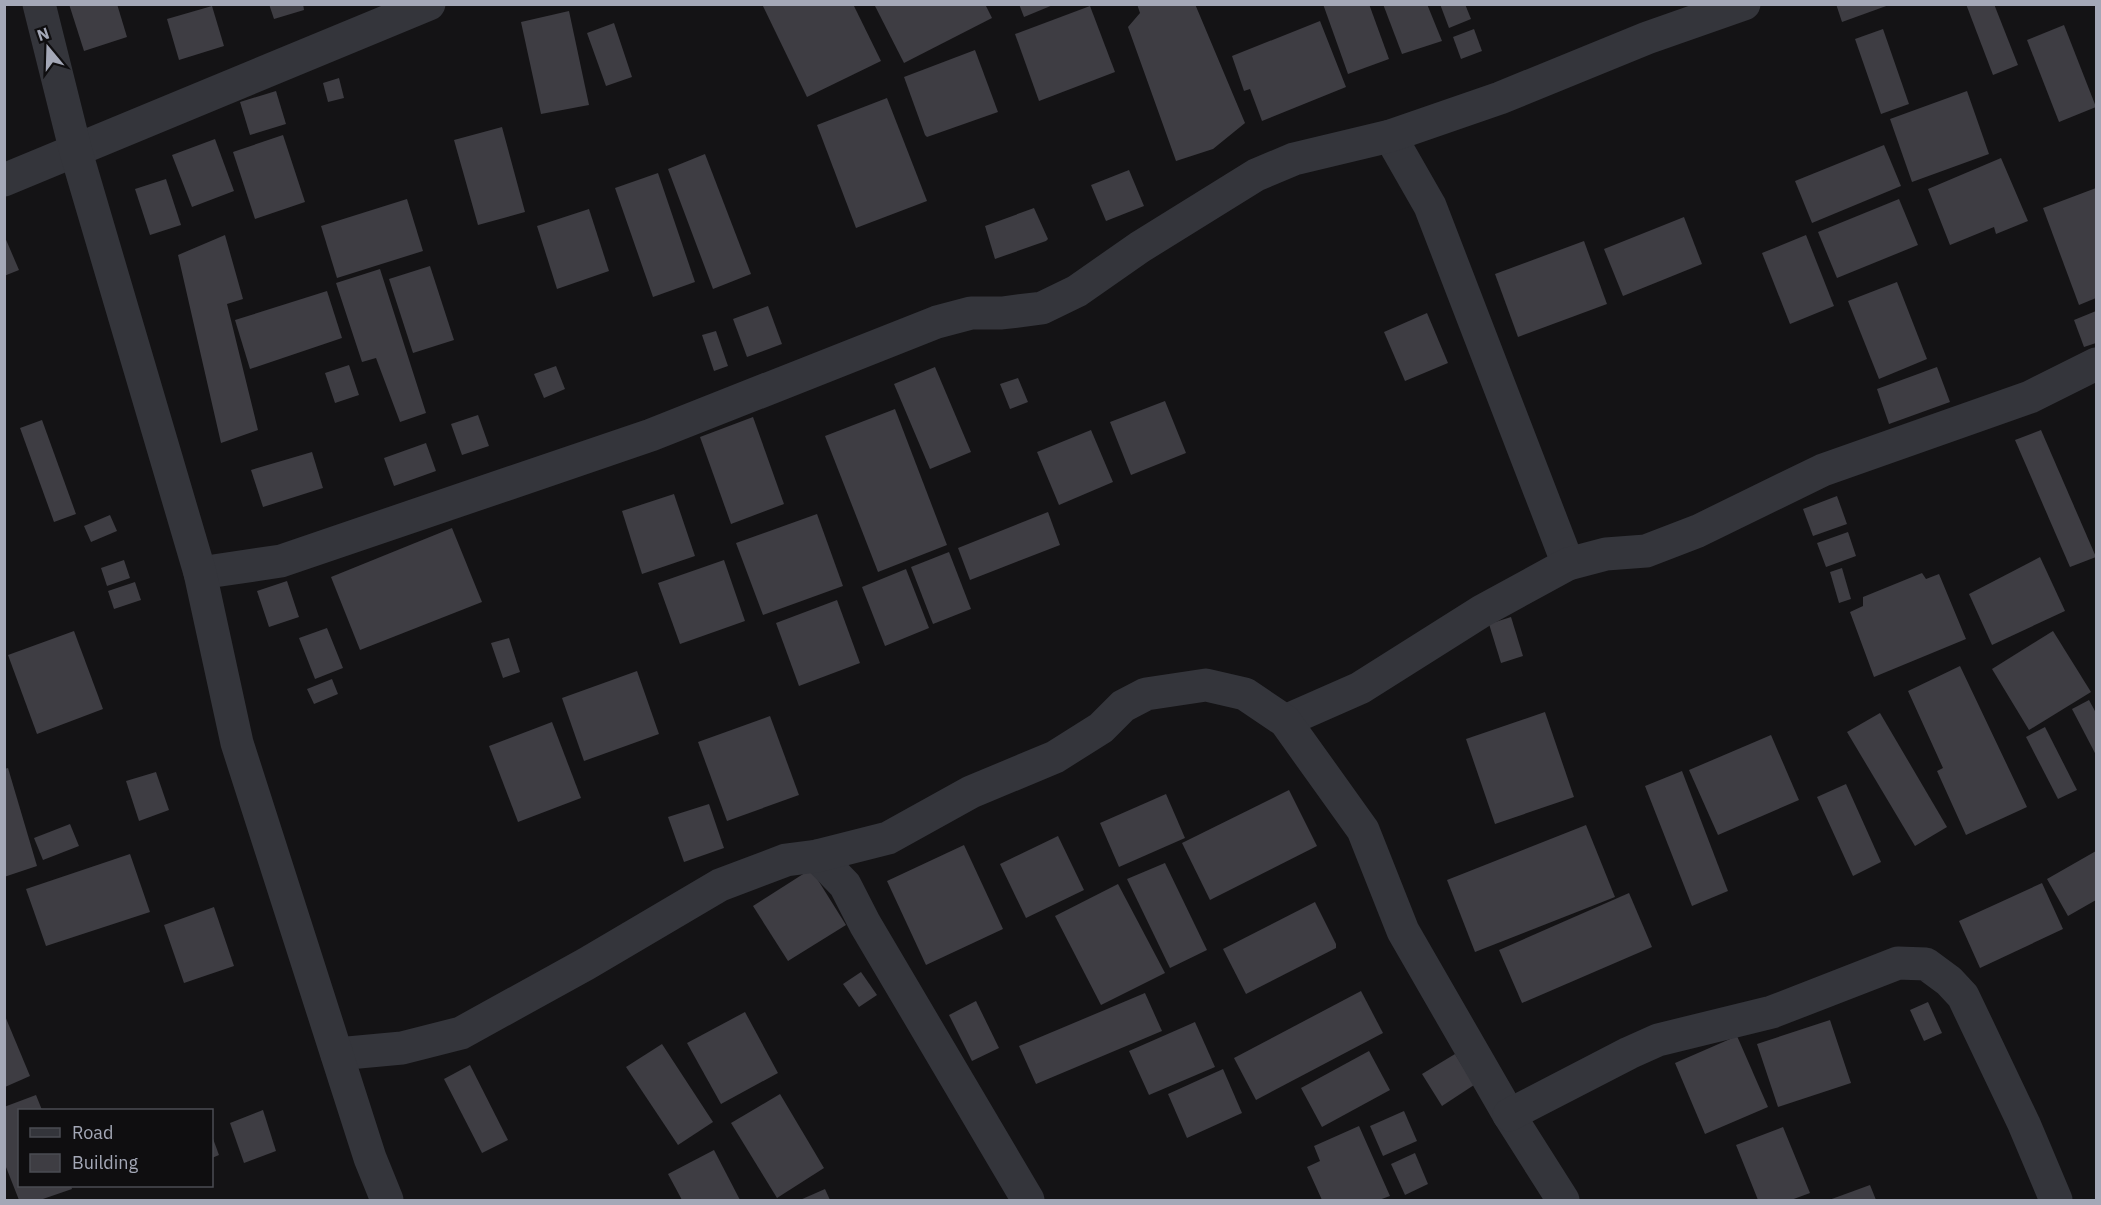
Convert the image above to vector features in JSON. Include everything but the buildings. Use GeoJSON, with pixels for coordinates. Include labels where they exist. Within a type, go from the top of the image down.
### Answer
{"type":"FeatureCollection","features":[{"type":"Feature","properties":{"kind":"street"},"geometry":{"type":"LineString","coordinates":[[39,4],[76,152],[200,573],[237,743],[370,1158],[387,1200]]}},
{"type":"Feature","properties":{"kind":"street"},"geometry":{"type":"LineString","coordinates":[[4,180],[429,4]]}},
{"type":"Feature","properties":{"kind":"street"},"geometry":{"type":"LineString","coordinates":[[200,573],[281,561],[651,435],[937,322],[971,313],[1002,313],[1041,308],[1077,291],[1140,247],[1256,175],[1294,159],[1390,136],[1500,98],[1647,38],[1744,4]]}},
{"type":"Feature","properties":{"kind":"street"},"geometry":{"type":"LineString","coordinates":[[1390,136],[1430,206],[1568,564]]}},
{"type":"Feature","properties":{"kind":"street"},"geometry":{"type":"LineString","coordinates":[[1285,721],[1360,688],[1482,611],[1568,564],[1606,554],[1646,551],[1657,547],[1698,531],[1823,470],[2030,397],[2097,364]]}},
{"type":"Feature","properties":{"kind":"street"},"geometry":{"type":"LineString","coordinates":[[337,1054],[402,1048],[462,1032],[586,964],[720,885],[786,860],[817,856],[888,838],[971,792],[1055,757],[1101,728],[1123,706],[1146,694],[1206,685],[1245,694],[1285,721],[1363,830],[1403,931],[1509,1115],[1563,1200]]}},
{"type":"Feature","properties":{"kind":"street"},"geometry":{"type":"LineString","coordinates":[[817,856],[845,885],[865,924],[1028,1200]]}},
{"type":"Feature","properties":{"kind":"street"},"geometry":{"type":"LineString","coordinates":[[1509,1115],[1658,1040],[1772,1012],[1898,963],[1926,964],[1949,981],[1962,996],[2024,1124],[2056,1200]]}}]}
